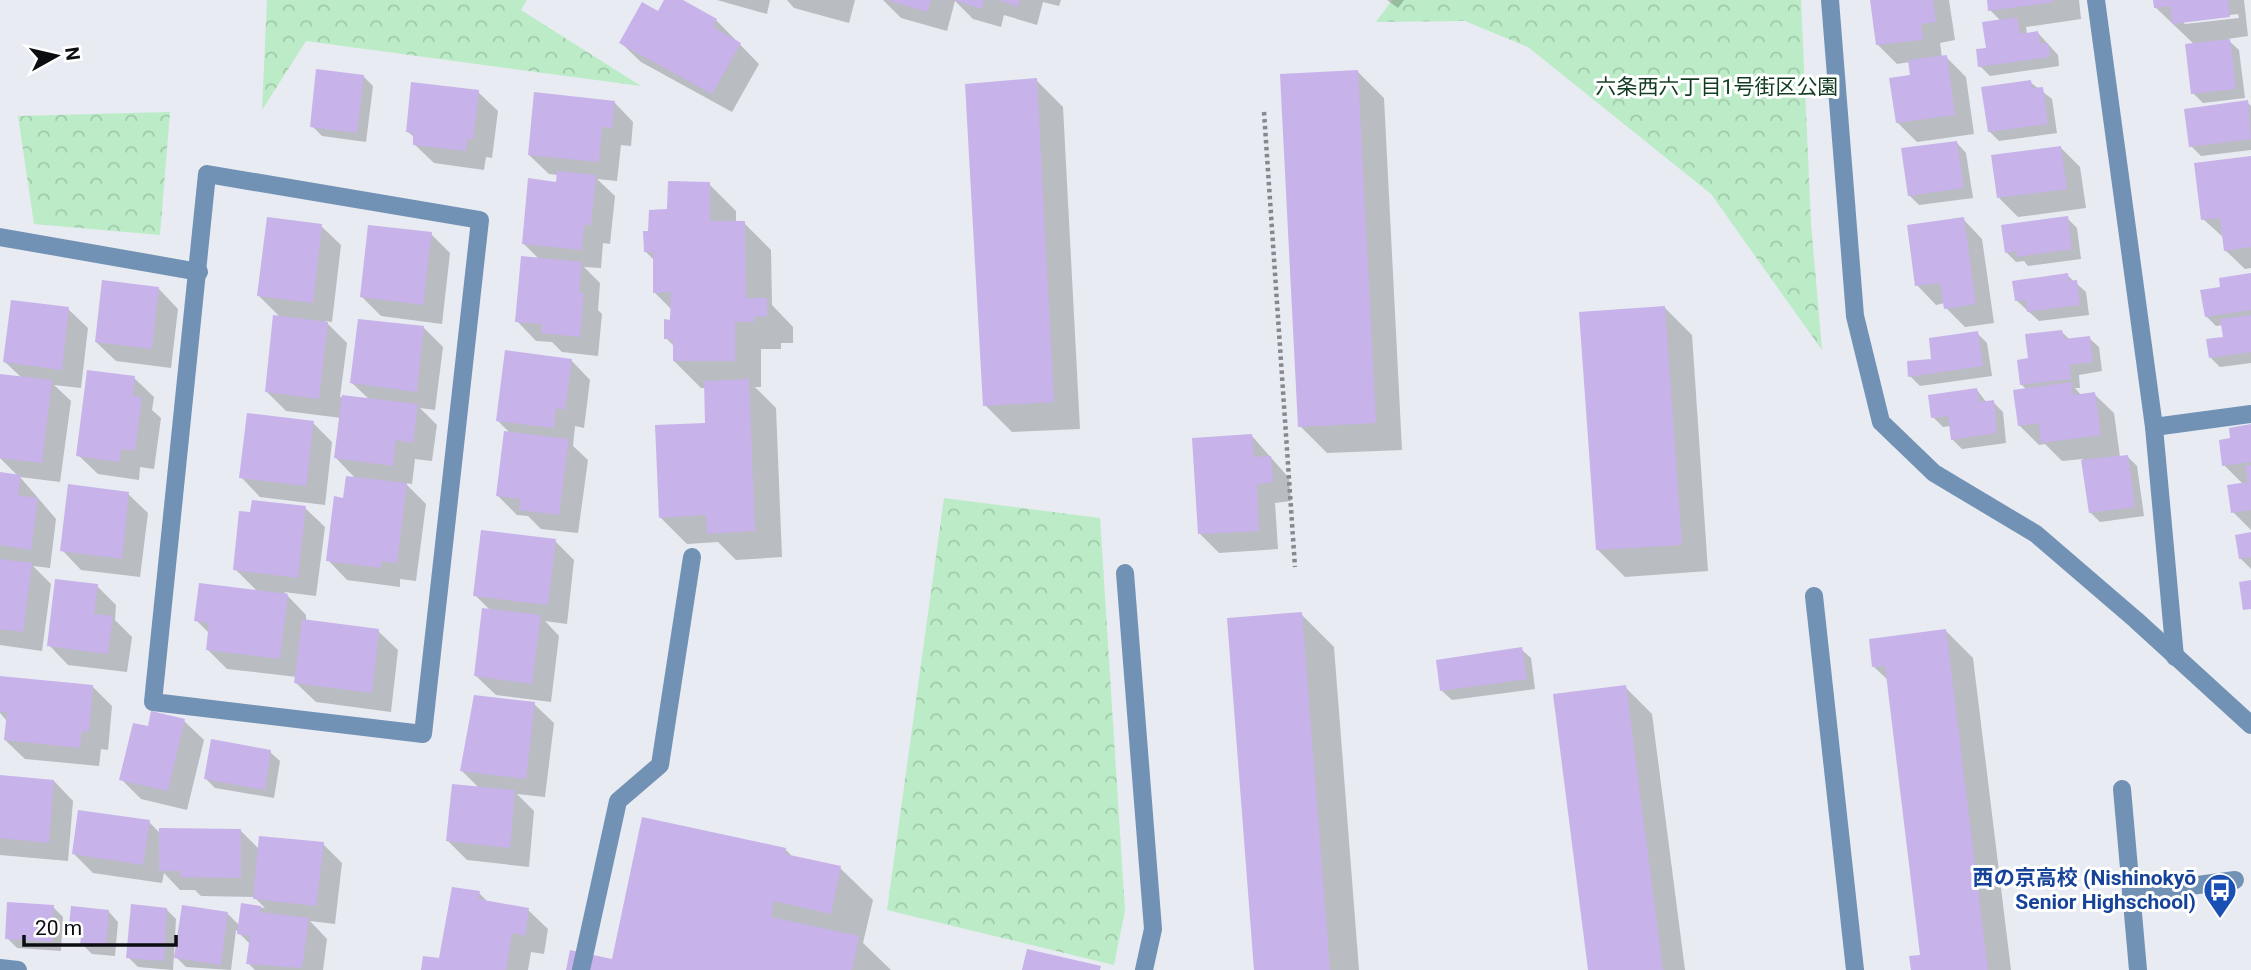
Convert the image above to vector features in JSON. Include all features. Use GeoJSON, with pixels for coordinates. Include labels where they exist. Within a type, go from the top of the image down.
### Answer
{"type":"FeatureCollection","features":[{"type":"Feature","properties":{"kind":"street"},"geometry":{"type":"LineString","coordinates":[[1830,0],[1855,316],[1881,422],[1934,473],[2036,534],[2136,620],[2251,725]]}},
{"type":"Feature","properties":{"kind":"street"},"geometry":{"type":"LineString","coordinates":[[2096,0],[2154,427],[2175,657]]}},
{"type":"Feature","properties":{"kind":"street"},"geometry":{"type":"LineString","coordinates":[[207,174],[480,220],[423,734],[153,702],[199,272],[207,174]]}},
{"type":"Feature","properties":{"kind":"street"},"geometry":{"type":"LineString","coordinates":[[0,237],[199,272]]}},
{"type":"Feature","properties":{"kind":"street"},"geometry":{"type":"LineString","coordinates":[[2154,427],[2251,414]]}},
{"type":"Feature","properties":{"kind":"street"},"geometry":{"type":"LineString","coordinates":[[581,970],[618,801],[660,765],[692,557]]}},
{"type":"Feature","properties":{"kind":"street"},"geometry":{"type":"LineString","coordinates":[[1125,573],[1153,929],[1144,970]]}},
{"type":"Feature","properties":{"kind":"street"},"geometry":{"type":"LineString","coordinates":[[1814,596],[1855,970]]}},
{"type":"Feature","properties":{"kind":"street"},"geometry":{"type":"LineString","coordinates":[[2122,789],[2138,970]]}},
{"type":"Feature","properties":{"kind":"street"},"geometry":{"type":"LineString","coordinates":[[2131,894],[2235,880]]}},
{"type":"Feature","properties":{"kind":"street"},"geometry":{"type":"LineString","coordinates":[[0,968],[18,970]]}},
{"type":"Feature","properties":{"kind":"path"},"geometry":{"type":"LineString","coordinates":[[1264,112],[1295,567]]}},
{"type":"Feature","properties":{"kind":"green space"},"geometry":{"type":"Polygon","coordinates":[[[267,0],[527,0],[521,10],[641,86],[306,41],[262,110],[267,0]]]}},
{"type":"Feature","properties":{"kind":"green space","name":"六条西六丁目1号街区公園"},"geometry":{"type":"Polygon","coordinates":[[[1392,0],[1801,0],[1811,223],[1822,350],[1711,194],[1528,47],[1465,21],[1376,22],[1392,0]]]}},
{"type":"Feature","properties":{"kind":"green space"},"geometry":{"type":"Polygon","coordinates":[[[170,112],[160,235],[34,224],[18,116],[170,112]]]}},
{"type":"Feature","properties":{"kind":"green space"},"geometry":{"type":"Polygon","coordinates":[[[944,498],[1100,518],[1125,911],[1114,965],[887,910],[944,498]]]}},
{"type":"Feature","properties":{"kind":"building"},"geometry":{"type":"Polygon","coordinates":[[[664,0],[683,0],[717,19],[713,27],[741,43],[712,94],[619,43],[642,2],[658,11],[664,0]]]}},
{"type":"Feature","properties":{"kind":"building"},"geometry":{"type":"Polygon","coordinates":[[[887,0],[931,0],[927,12],[887,0]]]}},
{"type":"Feature","properties":{"kind":"building"},"geometry":{"type":"Polygon","coordinates":[[[953,0],[984,0],[982,9],[953,0]]]}},
{"type":"Feature","properties":{"kind":"building"},"geometry":{"type":"Polygon","coordinates":[[[998,0],[1020,0],[1018,7],[998,0]]]}},
{"type":"Feature","properties":{"kind":"building"},"geometry":{"type":"Polygon","coordinates":[[[1870,0],[1933,0],[1936,22],[1921,24],[1923,40],[1876,45],[1870,0]]]}},
{"type":"Feature","properties":{"kind":"building"},"geometry":{"type":"Polygon","coordinates":[[[1987,0],[2053,0],[2053,2],[1988,11],[1987,0]]]}},
{"type":"Feature","properties":{"kind":"building"},"geometry":{"type":"Polygon","coordinates":[[[2153,0],[2228,0],[2230,17],[2172,24],[2170,6],[2154,8],[2153,0]]]}},
{"type":"Feature","properties":{"kind":"building"},"geometry":{"type":"Polygon","coordinates":[[[2017,17],[2020,34],[2038,31],[2040,44],[2048,43],[2050,57],[1978,67],[1976,49],[1986,48],[1982,22],[2017,17]]]}},
{"type":"Feature","properties":{"kind":"building"},"geometry":{"type":"Polygon","coordinates":[[[2230,39],[2236,89],[2191,94],[2185,44],[2230,39]]]}},
{"type":"Feature","properties":{"kind":"building"},"geometry":{"type":"Polygon","coordinates":[[[1947,55],[1955,115],[1896,123],[1889,78],[1910,75],[1908,60],[1947,55]]]}},
{"type":"Feature","properties":{"kind":"building"},"geometry":{"type":"Polygon","coordinates":[[[316,69],[364,75],[357,133],[310,127],[316,69]]]}},
{"type":"Feature","properties":{"kind":"building"},"geometry":{"type":"Polygon","coordinates":[[[1358,70],[1376,423],[1298,427],[1280,74],[1358,70]]]}},
{"type":"Feature","properties":{"kind":"building"},"geometry":{"type":"Polygon","coordinates":[[[1037,78],[1054,402],[983,406],[965,84],[1037,78]]]}},
{"type":"Feature","properties":{"kind":"building"},"geometry":{"type":"Polygon","coordinates":[[[2031,80],[2032,88],[2043,87],[2048,124],[1988,132],[1981,87],[2031,80]]]}},
{"type":"Feature","properties":{"kind":"building"},"geometry":{"type":"Polygon","coordinates":[[[411,82],[479,90],[473,140],[467,138],[466,151],[413,145],[413,133],[406,132],[411,82]]]}},
{"type":"Feature","properties":{"kind":"building"},"geometry":{"type":"Polygon","coordinates":[[[534,92],[615,101],[612,128],[602,127],[599,162],[528,155],[534,92]]]}},
{"type":"Feature","properties":{"kind":"building"},"geometry":{"type":"Polygon","coordinates":[[[2248,100],[2251,139],[2189,147],[2184,109],[2248,100]]]}},
{"type":"Feature","properties":{"kind":"building"},"geometry":{"type":"Polygon","coordinates":[[[1957,141],[1964,188],[1908,196],[1901,148],[1957,141]]]}},
{"type":"Feature","properties":{"kind":"building"},"geometry":{"type":"Polygon","coordinates":[[[2061,146],[2067,189],[1997,198],[1991,155],[2061,146]]]}},
{"type":"Feature","properties":{"kind":"building"},"geometry":{"type":"Polygon","coordinates":[[[2251,156],[2251,247],[2224,251],[2220,218],[2201,220],[2194,163],[2251,156]]]}},
{"type":"Feature","properties":{"kind":"building"},"geometry":{"type":"Polygon","coordinates":[[[557,171],[596,175],[591,225],[584,225],[582,250],[522,244],[528,178],[556,182],[557,171]]]}},
{"type":"Feature","properties":{"kind":"building"},"geometry":{"type":"Polygon","coordinates":[[[668,181],[710,182],[710,221],[745,221],[746,298],[767,298],[767,316],[754,317],[754,322],[735,322],[735,361],[673,361],[673,339],[664,339],[664,319],[670,320],[671,292],[653,293],[653,252],[644,252],[643,231],[648,231],[649,210],[667,209],[668,181]]]}},
{"type":"Feature","properties":{"kind":"building"},"geometry":{"type":"Polygon","coordinates":[[[2068,216],[2072,249],[2017,257],[2016,251],[2005,253],[2001,225],[2068,216]]]}},
{"type":"Feature","properties":{"kind":"building"},"geometry":{"type":"Polygon","coordinates":[[[267,217],[322,224],[313,303],[257,296],[267,217]]]}},
{"type":"Feature","properties":{"kind":"building"},"geometry":{"type":"Polygon","coordinates":[[[1964,217],[1976,304],[1944,309],[1940,283],[1915,286],[1907,225],[1964,217]]]}},
{"type":"Feature","properties":{"kind":"building"},"geometry":{"type":"Polygon","coordinates":[[[368,225],[432,232],[423,305],[360,297],[368,225]]]}},
{"type":"Feature","properties":{"kind":"building"},"geometry":{"type":"Polygon","coordinates":[[[521,256],[582,262],[579,293],[584,293],[580,337],[541,333],[542,324],[515,322],[521,256]]]}},
{"type":"Feature","properties":{"kind":"building"},"geometry":{"type":"Polygon","coordinates":[[[2068,273],[2069,281],[2077,280],[2080,305],[2027,312],[2026,300],[2015,301],[2012,281],[2068,273]]]}},
{"type":"Feature","properties":{"kind":"building"},"geometry":{"type":"Polygon","coordinates":[[[2251,273],[2251,310],[2205,317],[2200,290],[2220,287],[2219,278],[2251,273]]]}},
{"type":"Feature","properties":{"kind":"building"},"geometry":{"type":"Polygon","coordinates":[[[102,280],[159,287],[152,349],[95,342],[102,280]]]}},
{"type":"Feature","properties":{"kind":"building"},"geometry":{"type":"Polygon","coordinates":[[[11,300],[69,307],[62,370],[3,362],[11,300]]]}},
{"type":"Feature","properties":{"kind":"building"},"geometry":{"type":"Polygon","coordinates":[[[1665,306],[1682,545],[1596,550],[1579,312],[1665,306]]]}},
{"type":"Feature","properties":{"kind":"building"},"geometry":{"type":"Polygon","coordinates":[[[273,315],[328,322],[319,399],[265,392],[273,315]]]}},
{"type":"Feature","properties":{"kind":"building"},"geometry":{"type":"Polygon","coordinates":[[[2251,315],[2251,352],[2209,358],[2206,339],[2223,337],[2220,319],[2251,315]]]}},
{"type":"Feature","properties":{"kind":"building"},"geometry":{"type":"Polygon","coordinates":[[[358,319],[424,326],[417,392],[350,383],[358,319]]]}},
{"type":"Feature","properties":{"kind":"building"},"geometry":{"type":"Polygon","coordinates":[[[2062,330],[2064,339],[2090,336],[2093,362],[2070,365],[2071,379],[2020,385],[2017,360],[2028,358],[2025,334],[2062,330]]]}},
{"type":"Feature","properties":{"kind":"building"},"geometry":{"type":"Polygon","coordinates":[[[1978,331],[1983,366],[1908,377],[1907,361],[1931,359],[1929,338],[1978,331]]]}},
{"type":"Feature","properties":{"kind":"building"},"geometry":{"type":"Polygon","coordinates":[[[505,350],[572,359],[565,410],[556,408],[554,428],[496,421],[505,350]]]}},
{"type":"Feature","properties":{"kind":"building"},"geometry":{"type":"Polygon","coordinates":[[[87,370],[135,376],[133,396],[142,397],[135,450],[121,449],[120,462],[76,456],[87,370]]]}},
{"type":"Feature","properties":{"kind":"building"},"geometry":{"type":"Polygon","coordinates":[[[0,374],[52,380],[42,463],[0,458],[0,374]]]}},
{"type":"Feature","properties":{"kind":"building"},"geometry":{"type":"Polygon","coordinates":[[[749,379],[755,531],[707,534],[706,515],[659,518],[655,425],[705,423],[704,381],[749,379]]]}},
{"type":"Feature","properties":{"kind":"building"},"geometry":{"type":"Polygon","coordinates":[[[2071,382],[2073,395],[2095,392],[2101,435],[2041,443],[2039,423],[2018,426],[2013,390],[2071,382]]]}},
{"type":"Feature","properties":{"kind":"building"},"geometry":{"type":"Polygon","coordinates":[[[1977,388],[1979,402],[1994,400],[1997,433],[1951,440],[1948,416],[1931,418],[1928,395],[1977,388]]]}},
{"type":"Feature","properties":{"kind":"building"},"geometry":{"type":"Polygon","coordinates":[[[342,395],[418,404],[413,443],[396,440],[393,466],[334,458],[342,395]]]}},
{"type":"Feature","properties":{"kind":"building"},"geometry":{"type":"Polygon","coordinates":[[[247,413],[314,421],[306,486],[239,478],[247,413]]]}},
{"type":"Feature","properties":{"kind":"building"},"geometry":{"type":"Polygon","coordinates":[[[2251,424],[2251,462],[2222,466],[2219,440],[2230,438],[2229,428],[2251,424]]]}},
{"type":"Feature","properties":{"kind":"building"},"geometry":{"type":"Polygon","coordinates":[[[504,431],[569,439],[559,515],[519,510],[520,499],[496,496],[504,431]]]}},
{"type":"Feature","properties":{"kind":"building"},"geometry":{"type":"Polygon","coordinates":[[[1252,434],[1254,457],[1271,456],[1273,482],[1257,484],[1259,531],[1198,534],[1192,438],[1252,434]]]}},
{"type":"Feature","properties":{"kind":"building"},"geometry":{"type":"Polygon","coordinates":[[[2128,455],[2135,507],[2089,513],[2081,460],[2128,455]]]}},
{"type":"Feature","properties":{"kind":"building"},"geometry":{"type":"Polygon","coordinates":[[[2251,465],[2251,510],[2231,513],[2227,485],[2248,482],[2245,466],[2251,465]]]}},
{"type":"Feature","properties":{"kind":"building"},"geometry":{"type":"Polygon","coordinates":[[[0,472],[21,475],[18,495],[38,498],[31,550],[0,545],[0,472]]]}},
{"type":"Feature","properties":{"kind":"building"},"geometry":{"type":"Polygon","coordinates":[[[346,476],[407,483],[397,563],[381,561],[381,568],[326,561],[334,496],[343,498],[346,476]]]}},
{"type":"Feature","properties":{"kind":"building"},"geometry":{"type":"Polygon","coordinates":[[[68,484],[129,492],[122,559],[60,551],[68,484]]]}},
{"type":"Feature","properties":{"kind":"building"},"geometry":{"type":"Polygon","coordinates":[[[252,500],[306,506],[298,578],[233,570],[239,511],[250,512],[252,500]]]}},
{"type":"Feature","properties":{"kind":"building"},"geometry":{"type":"Polygon","coordinates":[[[481,530],[556,539],[548,605],[473,596],[481,530]]]}},
{"type":"Feature","properties":{"kind":"building"},"geometry":{"type":"Polygon","coordinates":[[[2251,532],[2251,557],[2239,559],[2235,535],[2251,532]]]}},
{"type":"Feature","properties":{"kind":"building"},"geometry":{"type":"Polygon","coordinates":[[[0,559],[32,563],[23,632],[0,629],[0,559]]]}},
{"type":"Feature","properties":{"kind":"building"},"geometry":{"type":"Polygon","coordinates":[[[55,579],[98,584],[94,614],[113,616],[108,654],[47,646],[55,579]]]}},
{"type":"Feature","properties":{"kind":"building"},"geometry":{"type":"Polygon","coordinates":[[[2251,580],[2251,609],[2243,610],[2239,582],[2251,580]]]}},
{"type":"Feature","properties":{"kind":"building"},"geometry":{"type":"Polygon","coordinates":[[[199,583],[288,594],[280,659],[206,650],[209,623],[194,621],[199,583]]]}},
{"type":"Feature","properties":{"kind":"building"},"geometry":{"type":"Polygon","coordinates":[[[482,608],[541,615],[532,684],[474,676],[482,608]]]}},
{"type":"Feature","properties":{"kind":"building"},"geometry":{"type":"Polygon","coordinates":[[[1302,612],[1330,970],[1254,970],[1227,618],[1302,612]]]}},
{"type":"Feature","properties":{"kind":"building"},"geometry":{"type":"Polygon","coordinates":[[[302,619],[379,629],[372,693],[294,683],[302,619]]]}},
{"type":"Feature","properties":{"kind":"building"},"geometry":{"type":"Polygon","coordinates":[[[1946,629],[1988,970],[1911,970],[1909,956],[1920,955],[1885,666],[1872,667],[1869,639],[1946,629]]]}},
{"type":"Feature","properties":{"kind":"building"},"geometry":{"type":"Polygon","coordinates":[[[1522,647],[1527,679],[1440,691],[1436,660],[1522,647]]]}},
{"type":"Feature","properties":{"kind":"building"},"geometry":{"type":"Polygon","coordinates":[[[0,676],[93,685],[89,732],[82,731],[80,748],[4,740],[7,712],[0,712],[0,676]]]}},
{"type":"Feature","properties":{"kind":"building"},"geometry":{"type":"Polygon","coordinates":[[[1626,685],[1663,970],[1588,970],[1553,694],[1626,685]]]}},
{"type":"Feature","properties":{"kind":"building"},"geometry":{"type":"Polygon","coordinates":[[[474,695],[535,702],[526,779],[460,771],[474,695]]]}},
{"type":"Feature","properties":{"kind":"building"},"geometry":{"type":"Polygon","coordinates":[[[151,711],[185,719],[168,791],[119,780],[133,723],[148,726],[151,711]]]}},
{"type":"Feature","properties":{"kind":"building"},"geometry":{"type":"Polygon","coordinates":[[[211,739],[271,750],[265,790],[204,779],[211,739]]]}},
{"type":"Feature","properties":{"kind":"building"},"geometry":{"type":"Polygon","coordinates":[[[0,775],[54,780],[49,843],[0,838],[0,775]]]}},
{"type":"Feature","properties":{"kind":"building"},"geometry":{"type":"Polygon","coordinates":[[[452,784],[515,790],[510,848],[446,841],[452,784]]]}},
{"type":"Feature","properties":{"kind":"building"},"geometry":{"type":"Polygon","coordinates":[[[78,810],[150,820],[143,865],[72,854],[78,810]]]}},
{"type":"Feature","properties":{"kind":"building"},"geometry":{"type":"Polygon","coordinates":[[[642,817],[786,848],[785,854],[841,866],[831,914],[774,901],[771,917],[859,936],[852,970],[566,970],[570,950],[612,959],[642,817]]]}},
{"type":"Feature","properties":{"kind":"building"},"geometry":{"type":"Polygon","coordinates":[[[159,828],[241,829],[241,878],[180,877],[180,871],[159,871],[159,828]]]}},
{"type":"Feature","properties":{"kind":"building"},"geometry":{"type":"Polygon","coordinates":[[[259,836],[324,842],[316,906],[253,899],[259,836]]]}},
{"type":"Feature","properties":{"kind":"building"},"geometry":{"type":"Polygon","coordinates":[[[452,887],[480,891],[478,899],[529,908],[525,936],[512,933],[506,970],[421,970],[423,956],[439,958],[452,887]]]}},
{"type":"Feature","properties":{"kind":"building"},"geometry":{"type":"Polygon","coordinates":[[[7,902],[54,905],[52,942],[5,939],[7,902]]]}},
{"type":"Feature","properties":{"kind":"building"},"geometry":{"type":"Polygon","coordinates":[[[241,903],[261,906],[260,912],[309,918],[302,968],[246,964],[250,936],[237,934],[241,903]]]}},
{"type":"Feature","properties":{"kind":"building"},"geometry":{"type":"Polygon","coordinates":[[[131,904],[167,908],[164,961],[126,958],[131,904]]]}},
{"type":"Feature","properties":{"kind":"building"},"geometry":{"type":"Polygon","coordinates":[[[182,905],[228,912],[221,965],[174,958],[182,905]]]}},
{"type":"Feature","properties":{"kind":"building"},"geometry":{"type":"Polygon","coordinates":[[[71,906],[109,910],[106,947],[80,945],[82,927],[69,926],[71,906]]]}},
{"type":"Feature","properties":{"kind":"building"},"geometry":{"type":"Polygon","coordinates":[[[1027,949],[1101,966],[1100,970],[1022,970],[1027,949]]]}},
{"type":"Feature","properties":{"kind":"place","name":"西の京高校 (Nishinokyō Senior Highschool)"},"geometry":{"type":"Point","coordinates":[2220,920]}}]}
